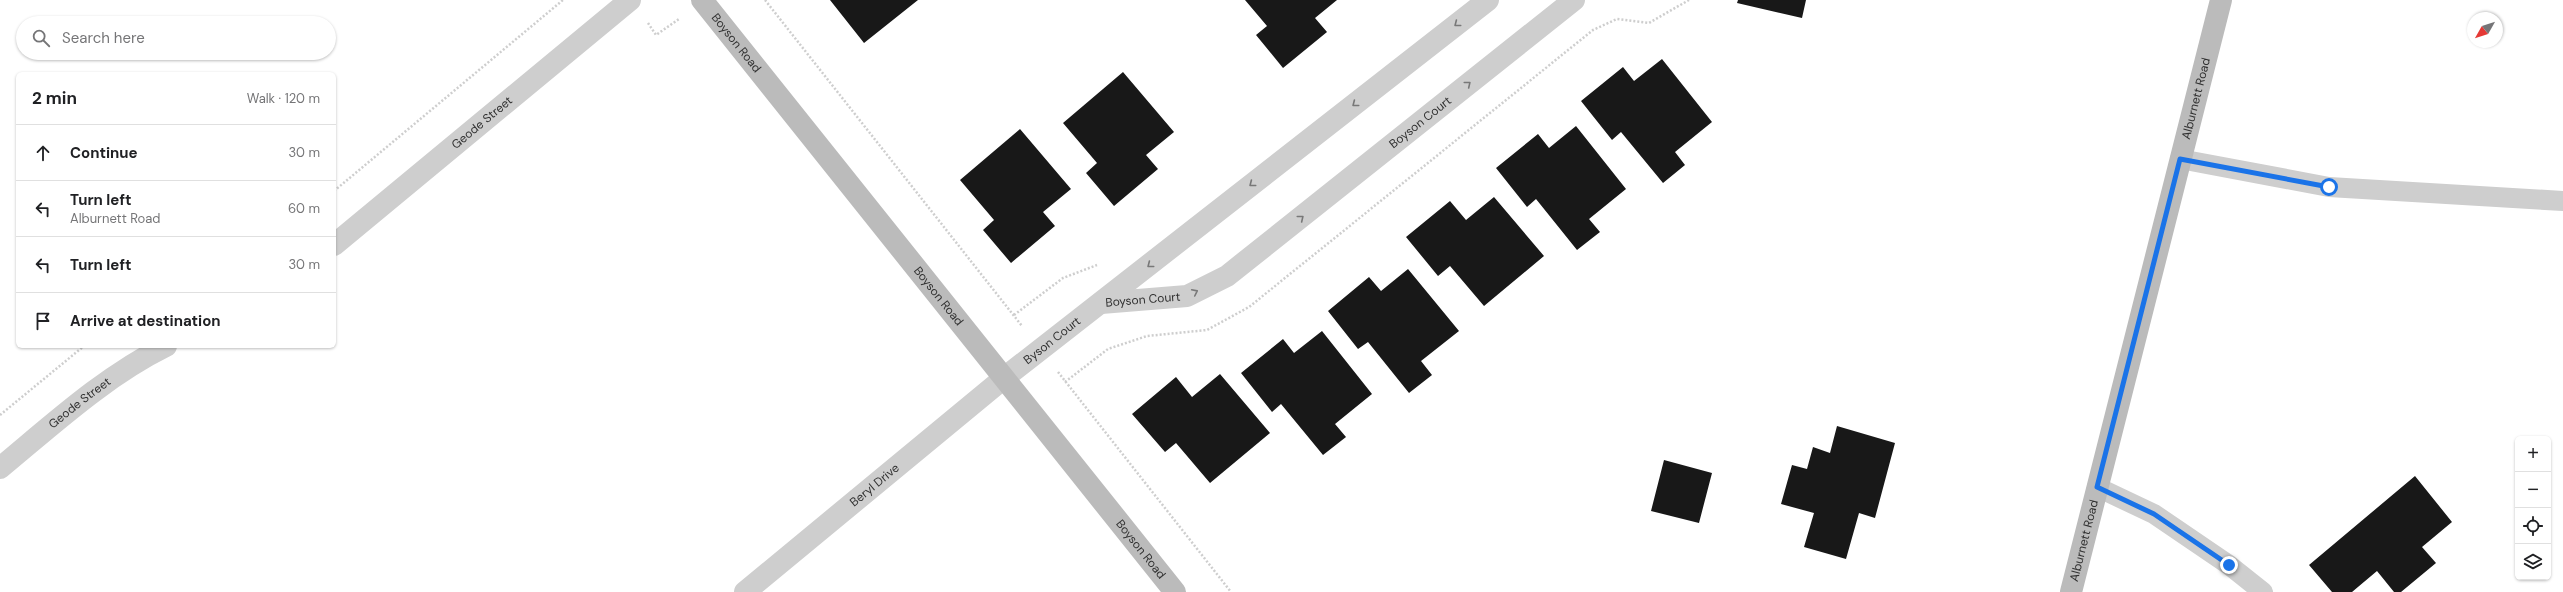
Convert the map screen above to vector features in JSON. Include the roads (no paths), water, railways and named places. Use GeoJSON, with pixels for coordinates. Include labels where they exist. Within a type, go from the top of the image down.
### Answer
{"type":"FeatureCollection","features":[{"type":"Feature","properties":{"kind":"street","name":"Geode Street"},"geometry":{"type":"LineString","coordinates":[[336,243],[630,0]]}},
{"type":"Feature","properties":{"kind":"street","name":"Boyson Road"},"geometry":{"type":"LineString","coordinates":[[702,0],[1175,592]]}},
{"type":"Feature","properties":{"kind":"street","name":"Boyson Court"},"geometry":{"type":"LineString","coordinates":[[1101,303],[1488,0]]}},
{"type":"Feature","properties":{"kind":"street","name":"Boyson Court"},"geometry":{"type":"LineString","coordinates":[[1101,303],[1187,296],[1227,276],[1574,0]]}},
{"type":"Feature","properties":{"kind":"street","name":"Alburnett Road"},"geometry":{"type":"LineString","coordinates":[[2071,592],[2221,0]]}},
{"type":"Feature","properties":{"kind":"street","name":"Byson Court"},"geometry":{"type":"LineString","coordinates":[[1004,378],[1101,303]]}},
{"type":"Feature","properties":{"kind":"street","name":"Geode Street"},"geometry":{"type":"LineString","coordinates":[[0,468],[81,401],[151,353],[162,348]]}},
{"type":"Feature","properties":{"kind":"street","name":"Beryl Drive"},"geometry":{"type":"LineString","coordinates":[[745,592],[1004,378]]}},
{"type":"Feature","properties":{"kind":"lane"},"geometry":{"type":"LineString","coordinates":[[2180,159],[2329,187],[2563,201]]}},
{"type":"Feature","properties":{"kind":"lane"},"geometry":{"type":"LineString","coordinates":[[2097,487],[2154,514],[2229,565],[2263,592]]}}]}
